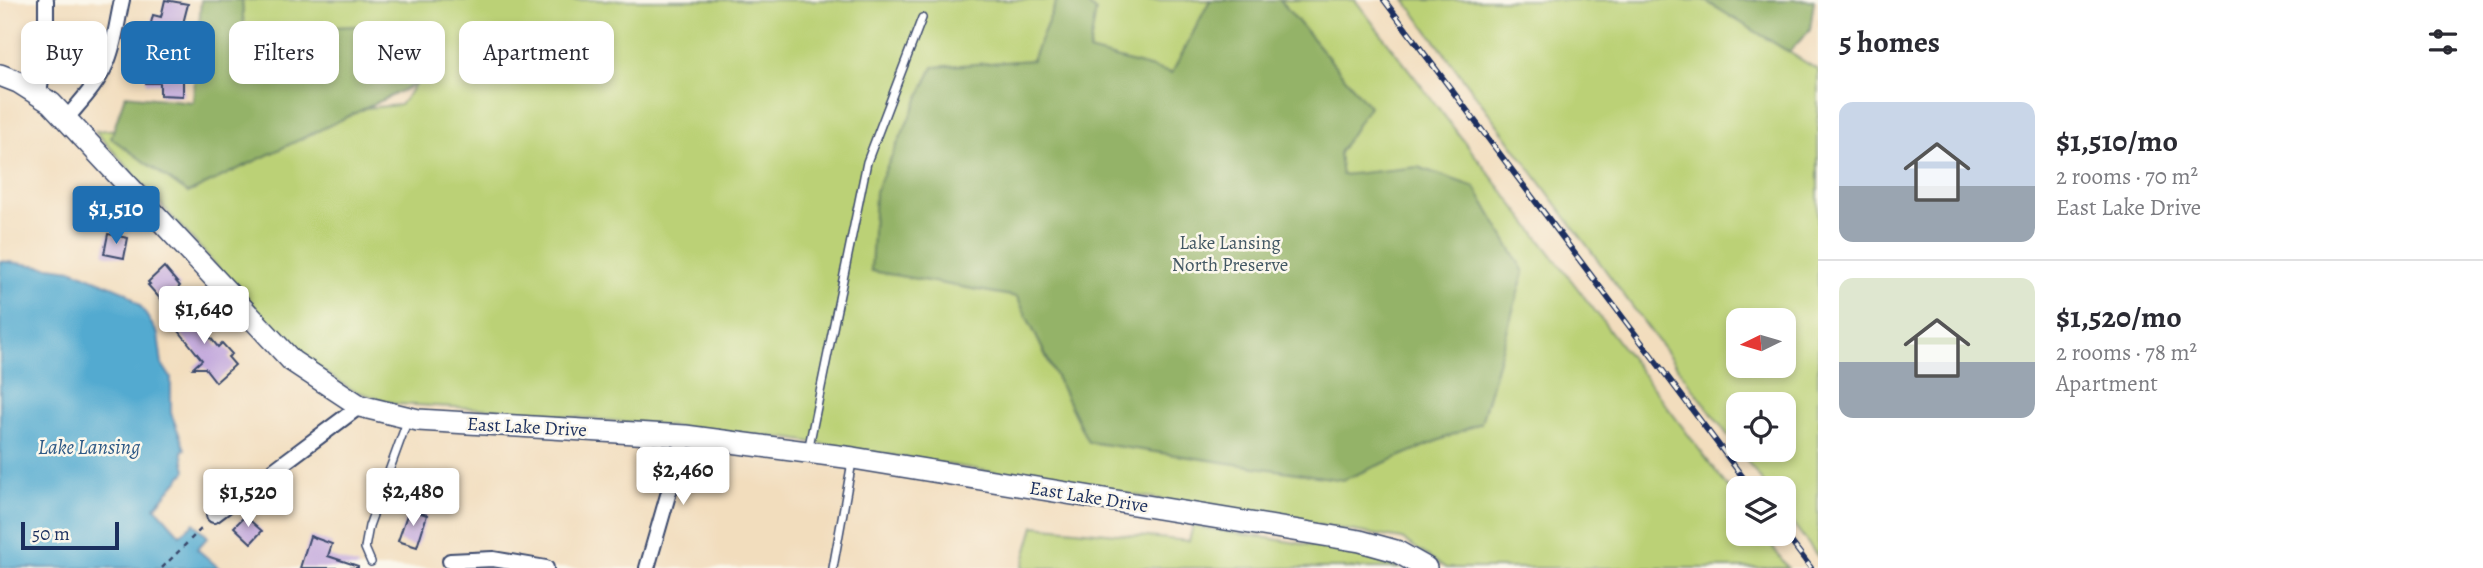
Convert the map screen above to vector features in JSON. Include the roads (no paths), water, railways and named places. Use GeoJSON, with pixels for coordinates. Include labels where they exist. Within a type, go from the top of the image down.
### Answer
{"type":"FeatureCollection","features":[{"type":"Feature","properties":{"kind":"street"},"geometry":{"type":"LineString","coordinates":[[39,94],[46,47],[46,0]]}},
{"type":"Feature","properties":{"kind":"street"},"geometry":{"type":"LineString","coordinates":[[67,118],[93,87],[106,66],[122,0]]}},
{"type":"Feature","properties":{"kind":"street","name":"East Lake Drive"},"geometry":{"type":"LineString","coordinates":[[0,75],[39,94],[67,118],[292,361],[360,406],[408,418],[685,436],[853,458],[1349,539],[1396,551],[1426,568]]}},
{"type":"Feature","properties":{"kind":"street"},"geometry":{"type":"LineString","coordinates":[[214,515],[360,406]]}},
{"type":"Feature","properties":{"kind":"street"},"geometry":{"type":"LineString","coordinates":[[647,568],[685,436]]}},
{"type":"Feature","properties":{"kind":"street"},"geometry":{"type":"LineString","coordinates":[[450,561],[493,559],[546,568]]}},
{"type":"Feature","properties":{"kind":"lane"},"geometry":{"type":"LineString","coordinates":[[808,452],[867,162],[922,18]]}},
{"type":"Feature","properties":{"kind":"lane"},"geometry":{"type":"LineString","coordinates":[[371,562],[365,548],[369,526],[408,418]]}},
{"type":"Feature","properties":{"kind":"lane"},"geometry":{"type":"LineString","coordinates":[[833,568],[853,458]]}},
{"type":"Feature","properties":{"kind":"water","name":"Lake Lansing"},"geometry":{"type":"Polygon","coordinates":[[[0,261],[73,270],[126,292],[141,307],[158,334],[162,364],[171,378],[171,413],[185,449],[182,451],[186,471],[155,507],[180,535],[194,523],[208,537],[197,549],[219,568],[0,568],[0,261]]]}},
{"type":"Feature","properties":{"kind":"railway"},"geometry":{"type":"LineString","coordinates":[[1384,0],[1742,476]]}},
{"type":"Feature","properties":{"kind":"railway"},"geometry":{"type":"LineString","coordinates":[[1794,546],[1811,568]]}},
{"type":"Feature","properties":{"kind":"park label","name":"Lake Lansing North Preserve"},"geometry":{"type":"Point","coordinates":[1230,253]}}]}
